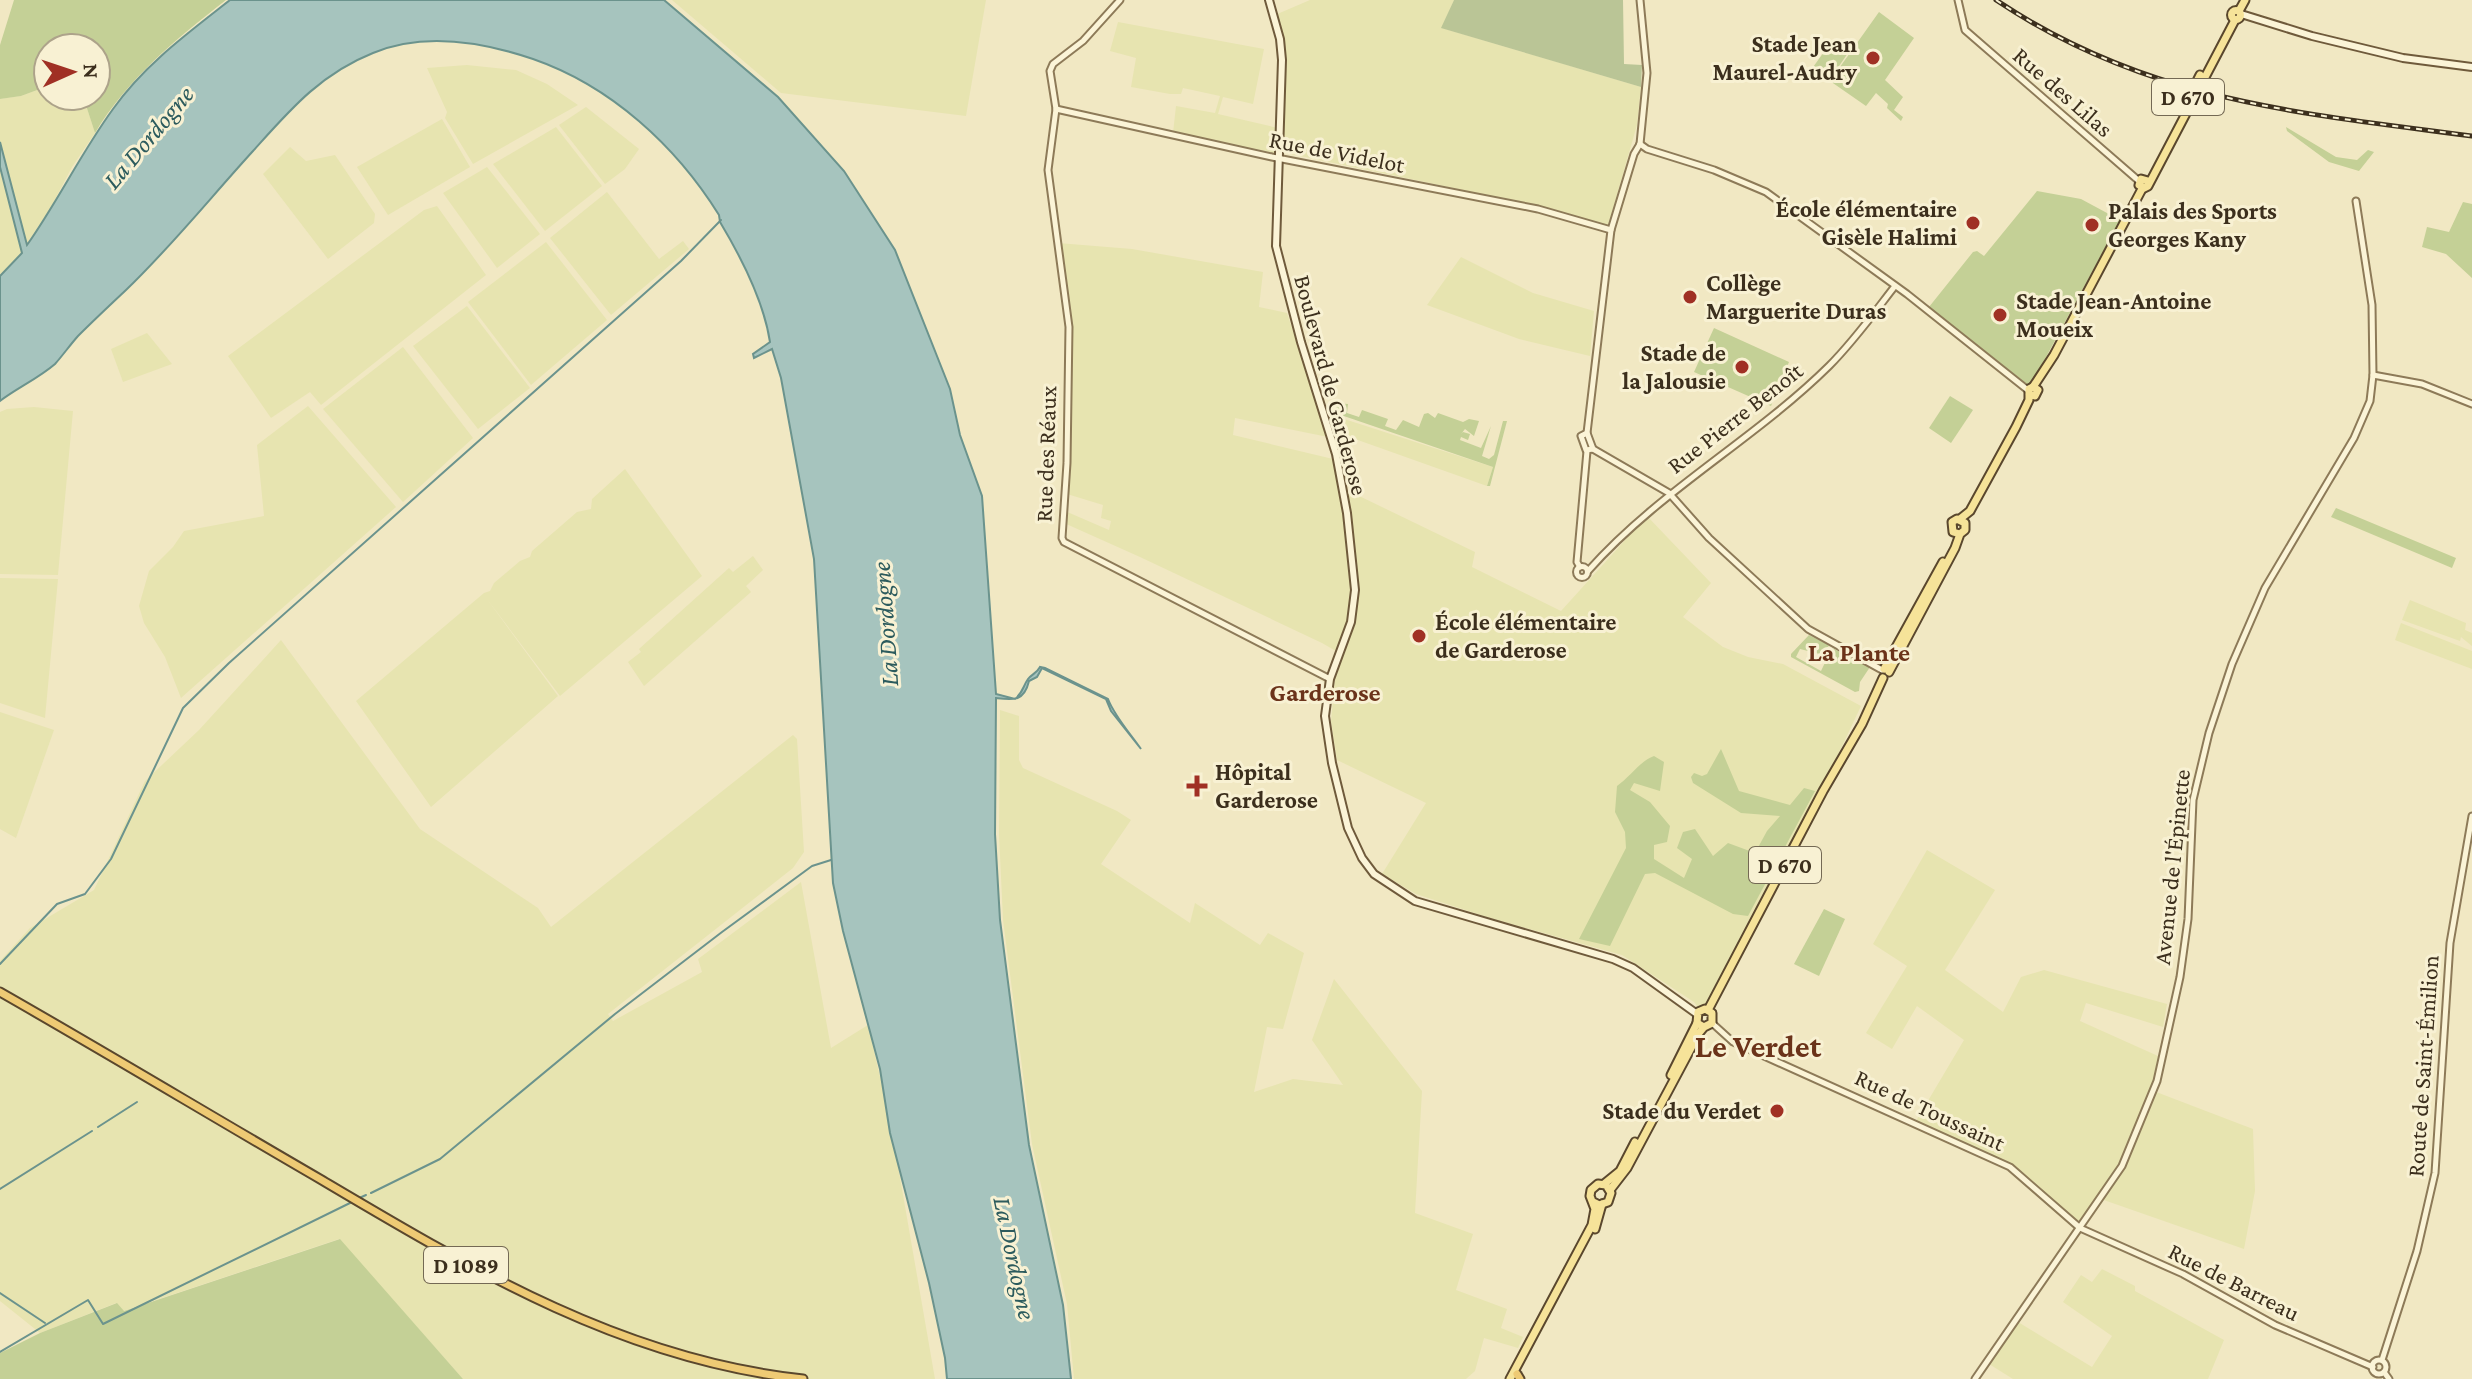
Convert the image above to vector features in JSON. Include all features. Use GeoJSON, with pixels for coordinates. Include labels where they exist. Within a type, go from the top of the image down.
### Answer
{"type":"FeatureCollection","features":[{"type":"Feature","properties":{"kind":"highway","name":"D 1089"},"geometry":{"type":"LineString","coordinates":[[0,992],[460,1262],[545,1305],[606,1330],[720,1364],[803,1379]]}},
{"type":"Feature","properties":{"kind":"main road","name":"Boulevard de Garderose"},"geometry":{"type":"LineString","coordinates":[[1269,0],[1280,39],[1282,60],[1276,246],[1301,342],[1336,454],[1355,584],[1351,622],[1330,679],[1325,718],[1332,767],[1353,840],[1367,866],[1377,877],[1415,901],[1621,961],[1702,1022]]}},
{"type":"Feature","properties":{"kind":"main road","name":"D 670"},"geometry":{"type":"LineString","coordinates":[[1962,521],[2016,427],[2144,182],[2237,15],[2242,0]]}},
{"type":"Feature","properties":{"kind":"main road"},"geometry":{"type":"LineString","coordinates":[[2237,15],[2403,58],[2472,67]]}},
{"type":"Feature","properties":{"kind":"main road"},"geometry":{"type":"LineString","coordinates":[[1962,521],[1965,530],[1960,534],[1951,530],[1952,522],[1962,521]]}},
{"type":"Feature","properties":{"kind":"main road","name":"D 670"},"geometry":{"type":"LineString","coordinates":[[1708,1010],[1823,791],[1862,724],[1882,671],[1952,546],[1951,530]]}},
{"type":"Feature","properties":{"kind":"main road","name":"D 670"},"geometry":{"type":"LineString","coordinates":[[1882,671],[1955,548],[1960,534]]}},
{"type":"Feature","properties":{"kind":"main road"},"geometry":{"type":"LineString","coordinates":[[1607,1187],[1627,1168],[1702,1022],[1713,1016],[1708,1010],[1700,1010],[1702,1022]]}},
{"type":"Feature","properties":{"kind":"main road"},"geometry":{"type":"LineString","coordinates":[[1516,1378],[1592,1225],[1591,1190],[1595,1185],[1607,1187]]}},
{"type":"Feature","properties":{"kind":"main road"},"geometry":{"type":"LineString","coordinates":[[1516,1378],[1597,1224],[1602,1204],[1610,1199],[1607,1187]]}},
{"type":"Feature","properties":{"kind":"main road"},"geometry":{"type":"LineString","coordinates":[[1593,1202],[1602,1204]]}},
{"type":"Feature","properties":{"kind":"street","name":"Rue des Réaux"},"geometry":{"type":"LineString","coordinates":[[1120,0],[1083,41],[1053,64],[1050,71],[1056,109],[1048,170],[1069,327],[1067,463],[1062,538],[1064,542],[1330,679]]}},
{"type":"Feature","properties":{"kind":"street"},"geometry":{"type":"LineString","coordinates":[[1640,0],[1647,73],[1640,144],[1634,154],[1611,230],[1587,433],[1581,436],[1590,450],[1669,493],[1709,538],[1804,626],[1882,671]]}},
{"type":"Feature","properties":{"kind":"street","name":"Rue des Lilas"},"geometry":{"type":"LineString","coordinates":[[1958,0],[1964,28],[2144,182]]}},
{"type":"Feature","properties":{"kind":"street","name":"Rue de Videlot"},"geometry":{"type":"LineString","coordinates":[[1056,109],[1277,158],[1538,209],[1611,230]]}},
{"type":"Feature","properties":{"kind":"street"},"geometry":{"type":"LineString","coordinates":[[1640,144],[1766,192],[2033,392]]}},
{"type":"Feature","properties":{"kind":"street","name":"Avenue de l'Épinette"},"geometry":{"type":"LineString","coordinates":[[1975,1379],[2122,1166],[2157,1081],[2180,977],[2187,926],[2195,789],[2207,738],[2265,588],[2354,438],[2370,401],[2373,375],[2372,305],[2356,201]]}},
{"type":"Feature","properties":{"kind":"street","name":"Rue Pierre Benoît"},"geometry":{"type":"LineString","coordinates":[[1590,450],[1578,544],[1579,577],[1584,577],[1669,493],[1778,410],[1828,366],[1863,328],[1895,286]]}},
{"type":"Feature","properties":{"kind":"street"},"geometry":{"type":"LineString","coordinates":[[2373,375],[2422,384],[2472,404]]}},
{"type":"Feature","properties":{"kind":"street","name":"Route de Saint-Émilion"},"geometry":{"type":"LineString","coordinates":[[2382,1360],[2417,1251],[2435,1173],[2450,943],[2472,816]]}},
{"type":"Feature","properties":{"kind":"street","name":"Rue de Toussaint"},"geometry":{"type":"LineString","coordinates":[[1702,1022],[1733,1042],[2010,1167],[2080,1228]]}},
{"type":"Feature","properties":{"kind":"street","name":"Rue de Barreau"},"geometry":{"type":"LineString","coordinates":[[2080,1228],[2183,1274],[2275,1325],[2373,1367]]}},
{"type":"Feature","properties":{"kind":"street"},"geometry":{"type":"LineString","coordinates":[[2379,1375],[2386,1367],[2382,1360],[2376,1361],[2373,1367],[2379,1375],[2389,1379]]}},
{"type":"Feature","properties":{"kind":"shaded area"},"geometry":{"type":"Polygon","coordinates":[[[672,0],[986,0],[966,116],[781,93],[672,0]]]}},
{"type":"Feature","properties":{"kind":"shaded area"},"geometry":{"type":"Polygon","coordinates":[[[1310,0],[1454,0],[1442,28],[1641,87],[1637,125],[1608,226],[1539,206],[1286,153],[1273,154],[1173,133],[1176,106],[1215,113],[1220,96],[1183,88],[1181,94],[1170,94],[1131,87],[1136,58],[1110,51],[1118,22],[1264,49],[1253,104],[1223,97],[1218,114],[1278,128],[1280,53],[1275,15],[1310,0]]]}},
{"type":"Feature","properties":{"kind":"shaded area"},"geometry":{"type":"Polygon","coordinates":[[[467,65],[516,70],[547,84],[578,105],[473,164],[445,118],[447,112],[427,68],[467,65]]]}},
{"type":"Feature","properties":{"kind":"shaded area"},"geometry":{"type":"Polygon","coordinates":[[[32,92],[32,112],[88,112],[95,133],[16,260],[0,274],[0,99],[32,92]]]}},
{"type":"Feature","properties":{"kind":"shaded area"},"geometry":{"type":"Polygon","coordinates":[[[586,107],[639,149],[625,169],[605,184],[559,125],[586,107]]]}},
{"type":"Feature","properties":{"kind":"shaded area"},"geometry":{"type":"Polygon","coordinates":[[[442,119],[470,167],[388,215],[357,167],[442,119]]]}},
{"type":"Feature","properties":{"kind":"shaded area"},"geometry":{"type":"Polygon","coordinates":[[[556,127],[602,186],[545,231],[493,164],[556,127]]]}},
{"type":"Feature","properties":{"kind":"shaded area"},"geometry":{"type":"Polygon","coordinates":[[[290,147],[306,161],[335,155],[375,214],[374,223],[328,259],[263,174],[290,147]]]}},
{"type":"Feature","properties":{"kind":"shaded area"},"geometry":{"type":"Polygon","coordinates":[[[487,167],[540,234],[497,268],[443,193],[487,167]]]}},
{"type":"Feature","properties":{"kind":"shaded area"},"geometry":{"type":"Polygon","coordinates":[[[607,192],[659,259],[683,241],[689,249],[611,315],[550,238],[607,192]]]}},
{"type":"Feature","properties":{"kind":"shaded area"},"geometry":{"type":"Polygon","coordinates":[[[437,206],[486,275],[321,405],[310,392],[271,418],[228,356],[424,210],[437,206]]]}},
{"type":"Feature","properties":{"kind":"shaded area"},"geometry":{"type":"Polygon","coordinates":[[[546,242],[607,320],[531,385],[468,302],[546,242]]]}},
{"type":"Feature","properties":{"kind":"shaded area"},"geometry":{"type":"Polygon","coordinates":[[[1058,243],[1132,249],[1263,272],[1259,307],[1287,313],[1328,437],[1235,418],[1233,435],[1333,459],[1339,489],[1475,552],[1472,567],[1561,611],[1647,516],[1711,583],[1683,617],[1723,647],[1748,657],[1783,664],[1861,706],[1792,852],[1705,1016],[1694,1002],[1622,955],[1416,894],[1382,874],[1426,803],[1337,760],[1331,721],[1335,679],[1343,655],[1064,523],[1065,511],[1109,530],[1111,521],[1101,518],[1103,505],[1067,494],[1066,299],[1058,243]]]}},
{"type":"Feature","properties":{"kind":"shaded area"},"geometry":{"type":"Polygon","coordinates":[[[1461,257],[1533,293],[1594,311],[1590,356],[1519,339],[1427,305],[1461,257]]]}},
{"type":"Feature","properties":{"kind":"shaded area"},"geometry":{"type":"Polygon","coordinates":[[[467,306],[530,388],[478,429],[413,346],[467,306]]]}},
{"type":"Feature","properties":{"kind":"shaded area"},"geometry":{"type":"Polygon","coordinates":[[[147,333],[172,364],[123,382],[111,349],[147,333]]]}},
{"type":"Feature","properties":{"kind":"shaded area"},"geometry":{"type":"Polygon","coordinates":[[[403,347],[473,438],[403,502],[323,409],[403,347]]]}},
{"type":"Feature","properties":{"kind":"shaded area"},"geometry":{"type":"Polygon","coordinates":[[[308,406],[396,507],[181,698],[165,657],[144,623],[139,606],[149,571],[184,531],[264,516],[257,445],[308,406]]]}},
{"type":"Feature","properties":{"kind":"shaded area"},"geometry":{"type":"Polygon","coordinates":[[[34,407],[73,411],[58,575],[0,574],[0,412],[34,407]]]}},
{"type":"Feature","properties":{"kind":"shaded area"},"geometry":{"type":"Polygon","coordinates":[[[1338,417],[1493,467],[1487,486],[1341,434],[1338,417]]]}},
{"type":"Feature","properties":{"kind":"shaded area"},"geometry":{"type":"Polygon","coordinates":[[[625,469],[702,576],[560,696],[487,599],[558,696],[431,807],[356,701],[490,591],[494,583],[520,561],[530,557],[532,551],[577,512],[591,509],[592,499],[625,469]]]}},
{"type":"Feature","properties":{"kind":"shaded area"},"geometry":{"type":"Polygon","coordinates":[[[753,556],[763,570],[746,586],[751,592],[644,686],[628,662],[729,568],[733,572],[753,556]]]}},
{"type":"Feature","properties":{"kind":"shaded area"},"geometry":{"type":"Polygon","coordinates":[[[0,578],[58,579],[45,718],[0,703],[0,578]]]}},
{"type":"Feature","properties":{"kind":"shaded area"},"geometry":{"type":"Polygon","coordinates":[[[2410,600],[2466,623],[2465,630],[2472,633],[2472,646],[2461,637],[2460,641],[2402,620],[2410,600]]]}},
{"type":"Feature","properties":{"kind":"shaded area"},"geometry":{"type":"Polygon","coordinates":[[[2401,623],[2472,651],[2472,669],[2395,640],[2401,623]]]}},
{"type":"Feature","properties":{"kind":"shaded area"},"geometry":{"type":"Polygon","coordinates":[[[281,640],[420,829],[538,908],[551,927],[793,735],[797,739],[804,852],[793,868],[608,1014],[613,1021],[702,972],[698,959],[801,882],[831,1048],[868,1025],[890,1120],[935,1379],[463,1379],[339,1239],[123,1311],[116,1303],[40,1333],[0,1301],[0,961],[30,928],[94,890],[145,781],[199,730],[281,640]]]}},
{"type":"Feature","properties":{"kind":"shaded area"},"geometry":{"type":"Polygon","coordinates":[[[1000,710],[1019,716],[1019,760],[1023,768],[1131,820],[1101,864],[1190,923],[1195,903],[1260,945],[1268,933],[1304,953],[1283,1029],[1267,1027],[1254,1092],[1293,1079],[1343,1085],[1312,1040],[1334,979],[1422,1091],[1415,1213],[1473,1234],[1456,1290],[1507,1309],[1501,1328],[1523,1337],[1518,1348],[1484,1338],[1475,1371],[1466,1379],[1074,1379],[1067,1304],[1032,1144],[1003,920],[999,834],[1000,710]]]}},
{"type":"Feature","properties":{"kind":"shaded area"},"geometry":{"type":"Polygon","coordinates":[[[0,712],[54,730],[16,838],[0,829],[0,712]]]}},
{"type":"Feature","properties":{"kind":"shaded area"},"geometry":{"type":"Polygon","coordinates":[[[1927,850],[1995,890],[1945,970],[2003,1012],[2021,977],[2044,970],[2167,1004],[2163,1027],[2086,1003],[2080,1021],[2158,1056],[2151,1090],[2253,1129],[2255,1191],[2244,1249],[2098,1198],[2079,1223],[2009,1164],[1916,1121],[1964,1040],[1917,1006],[1892,1049],[1866,1033],[1907,966],[1873,944],[1927,850]]]}},
{"type":"Feature","properties":{"kind":"shaded area"},"geometry":{"type":"Polygon","coordinates":[[[2102,1269],[2135,1286],[2135,1291],[2224,1340],[2208,1379],[2013,1379],[1989,1364],[2018,1322],[2092,1367],[2112,1336],[2063,1302],[2081,1275],[2092,1282],[2102,1269]]]}},
{"type":"Feature","properties":{"kind":"green space"},"geometry":{"type":"Polygon","coordinates":[[[14,0],[226,0],[171,45],[112,108],[112,32],[32,32],[32,92],[0,99],[0,45],[14,0]]]}},
{"type":"Feature","properties":{"kind":"green space"},"geometry":{"type":"Polygon","coordinates":[[[1454,0],[1623,0],[1624,64],[1642,65],[1641,87],[1441,28],[1454,0]]]}},
{"type":"Feature","properties":{"kind":"green space"},"geometry":{"type":"Polygon","coordinates":[[[1879,12],[1914,38],[1885,80],[1903,97],[1894,110],[1903,117],[1901,121],[1876,93],[1866,106],[1830,81],[1879,12]]]}},
{"type":"Feature","properties":{"kind":"green space"},"geometry":{"type":"Polygon","coordinates":[[[1831,42],[1848,53],[1828,82],[1811,70],[1831,42]]]}},
{"type":"Feature","properties":{"kind":"green space"},"geometry":{"type":"Polygon","coordinates":[[[88,112],[109,112],[108,113],[95,133],[88,112]]]}},
{"type":"Feature","properties":{"kind":"green space"},"geometry":{"type":"Polygon","coordinates":[[[2286,127],[2336,157],[2357,160],[2368,150],[2374,152],[2359,171],[2329,162],[2287,131],[2286,127]]]}},
{"type":"Feature","properties":{"kind":"green space"},"geometry":{"type":"Polygon","coordinates":[[[2037,191],[2081,199],[2120,220],[2032,383],[2027,384],[1929,307],[1973,252],[1984,256],[2037,191]]]}},
{"type":"Feature","properties":{"kind":"green space"},"geometry":{"type":"Polygon","coordinates":[[[2463,202],[2472,204],[2472,278],[2446,254],[2422,247],[2427,227],[2449,232],[2463,202]]]}},
{"type":"Feature","properties":{"kind":"green space","name":"Stade de la Jalousie"},"geometry":{"type":"Polygon","coordinates":[[[1714,328],[1789,362],[1771,406],[1694,372],[1714,328]]]}},
{"type":"Feature","properties":{"kind":"green space"},"geometry":{"type":"Polygon","coordinates":[[[1950,396],[1973,410],[1951,443],[1929,428],[1950,396]]]}},
{"type":"Feature","properties":{"kind":"green space"},"geometry":{"type":"Polygon","coordinates":[[[1335,403],[1348,404],[1347,413],[1359,417],[1362,410],[1388,419],[1385,426],[1396,430],[1403,420],[1419,427],[1424,414],[1428,413],[1435,418],[1438,413],[1463,422],[1469,419],[1479,421],[1474,436],[1465,429],[1461,434],[1470,434],[1468,440],[1461,437],[1460,440],[1481,448],[1491,426],[1482,456],[1489,459],[1494,455],[1503,421],[1507,421],[1490,486],[1487,486],[1493,467],[1335,413],[1335,403]]]}},
{"type":"Feature","properties":{"kind":"green space"},"geometry":{"type":"Polygon","coordinates":[[[2336,508],[2456,558],[2452,568],[2331,517],[2336,508]]]}},
{"type":"Feature","properties":{"kind":"green space"},"geometry":{"type":"Polygon","coordinates":[[[1809,635],[1829,645],[1824,655],[1800,649],[1796,657],[1821,671],[1832,648],[1870,667],[1860,682],[1859,691],[1855,692],[1791,657],[1809,635]]]}},
{"type":"Feature","properties":{"kind":"green space"},"geometry":{"type":"Polygon","coordinates":[[[1721,749],[1739,791],[1790,805],[1804,788],[1815,791],[1748,916],[1733,914],[1655,873],[1645,874],[1610,946],[1579,939],[1626,848],[1625,832],[1615,812],[1617,786],[1649,758],[1654,756],[1664,762],[1660,791],[1634,783],[1630,790],[1650,802],[1670,826],[1667,842],[1654,845],[1654,859],[1684,878],[1692,859],[1677,848],[1683,832],[1695,829],[1713,856],[1728,843],[1755,853],[1780,816],[1741,813],[1693,783],[1691,777],[1694,773],[1707,774],[1721,749]]]}},
{"type":"Feature","properties":{"kind":"green space"},"geometry":{"type":"Polygon","coordinates":[[[1824,909],[1845,919],[1819,976],[1794,964],[1824,909]]]}},
{"type":"Feature","properties":{"kind":"green space"},"geometry":{"type":"Polygon","coordinates":[[[340,1239],[463,1379],[0,1379],[0,1353],[40,1333],[117,1303],[124,1311],[340,1239]]]}},
{"type":"Feature","properties":{"kind":"water","name":"La Dordogne"},"geometry":{"type":"Polygon","coordinates":[[[230,0],[664,0],[778,97],[844,171],[895,250],[950,389],[960,435],[982,496],[996,694],[1014,699],[996,698],[995,834],[1000,920],[1029,1145],[1063,1305],[1071,1379],[947,1379],[929,1283],[890,1133],[880,1069],[833,883],[814,559],[781,378],[772,349],[754,358],[753,354],[770,342],[763,311],[719,215],[702,190],[662,142],[639,121],[589,85],[562,71],[514,53],[474,44],[432,41],[392,47],[354,62],[307,95],[266,136],[159,257],[78,336],[55,364],[0,401],[0,276],[22,253],[0,167],[0,142],[27,245],[113,109],[138,78],[167,50],[230,0]]]}},
{"type":"Feature","properties":{"kind":"water"},"geometry":{"type":"Polygon","coordinates":[[[1040,667],[1045,668],[1108,699],[1141,749],[1111,711],[1106,699],[1042,668],[1037,677],[1029,681],[1024,693],[1016,698],[1030,677],[1040,667]]]}},
{"type":"Feature","properties":{"kind":"waterway"},"geometry":{"type":"LineString","coordinates":[[0,964],[57,904],[85,894],[111,859],[183,708],[229,663],[681,261],[721,220]]}},
{"type":"Feature","properties":{"kind":"waterway"},"geometry":{"type":"LineString","coordinates":[[371,1193],[440,1159],[615,1014],[722,932],[812,866],[831,860]]}},
{"type":"Feature","properties":{"kind":"waterway"},"geometry":{"type":"LineString","coordinates":[[98,1127],[137,1102]]}},
{"type":"Feature","properties":{"kind":"waterway"},"geometry":{"type":"LineString","coordinates":[[0,1189],[92,1131]]}},
{"type":"Feature","properties":{"kind":"waterway"},"geometry":{"type":"LineString","coordinates":[[357,1199],[366,1195]]}},
{"type":"Feature","properties":{"kind":"waterway"},"geometry":{"type":"LineString","coordinates":[[0,1352],[88,1300],[103,1324],[352,1202]]}},
{"type":"Feature","properties":{"kind":"waterway"},"geometry":{"type":"LineString","coordinates":[[0,1293],[45,1323]]}},
{"type":"Feature","properties":{"kind":"railway"},"geometry":{"type":"LineString","coordinates":[[1996,0],[2053,34],[2110,61],[2167,81],[2285,109],[2472,136]]}},
{"type":"Feature","properties":{"kind":"place","name":"Stade Jean Maurel-Audry"},"geometry":{"type":"Point","coordinates":[1873,58]}},
{"type":"Feature","properties":{"kind":"place","name":"École élémentaire Gisèle Halimi"},"geometry":{"type":"Point","coordinates":[1973,223]}},
{"type":"Feature","properties":{"kind":"place","name":"Palais des Sports Georges Kany"},"geometry":{"type":"Point","coordinates":[2092,225]}},
{"type":"Feature","properties":{"kind":"place","name":"Collège Marguerite Duras"},"geometry":{"type":"Point","coordinates":[1690,297]}},
{"type":"Feature","properties":{"kind":"place","name":"Stade Jean-Antoine Moueix"},"geometry":{"type":"Point","coordinates":[2000,315]}},
{"type":"Feature","properties":{"kind":"place","name":"Stade de la Jalousie"},"geometry":{"type":"Point","coordinates":[1742,367]}},
{"type":"Feature","properties":{"kind":"place","name":"École élémentaire de Garderose"},"geometry":{"type":"Point","coordinates":[1419,636]}},
{"type":"Feature","properties":{"kind":"place","name":"Hôpital Garderose"},"geometry":{"type":"Point","coordinates":[1197,786]}},
{"type":"Feature","properties":{"kind":"place","name":"Stade du Verdet"},"geometry":{"type":"Point","coordinates":[1777,1111]}},
{"type":"Feature","properties":{"kind":"district","name":"La Plante"},"geometry":{"type":"Point","coordinates":[1859,652]}},
{"type":"Feature","properties":{"kind":"district","name":"Garderose"},"geometry":{"type":"Point","coordinates":[1325,692]}},
{"type":"Feature","properties":{"kind":"district","name":"Le Verdet"},"geometry":{"type":"Point","coordinates":[1758,1046]}}]}
